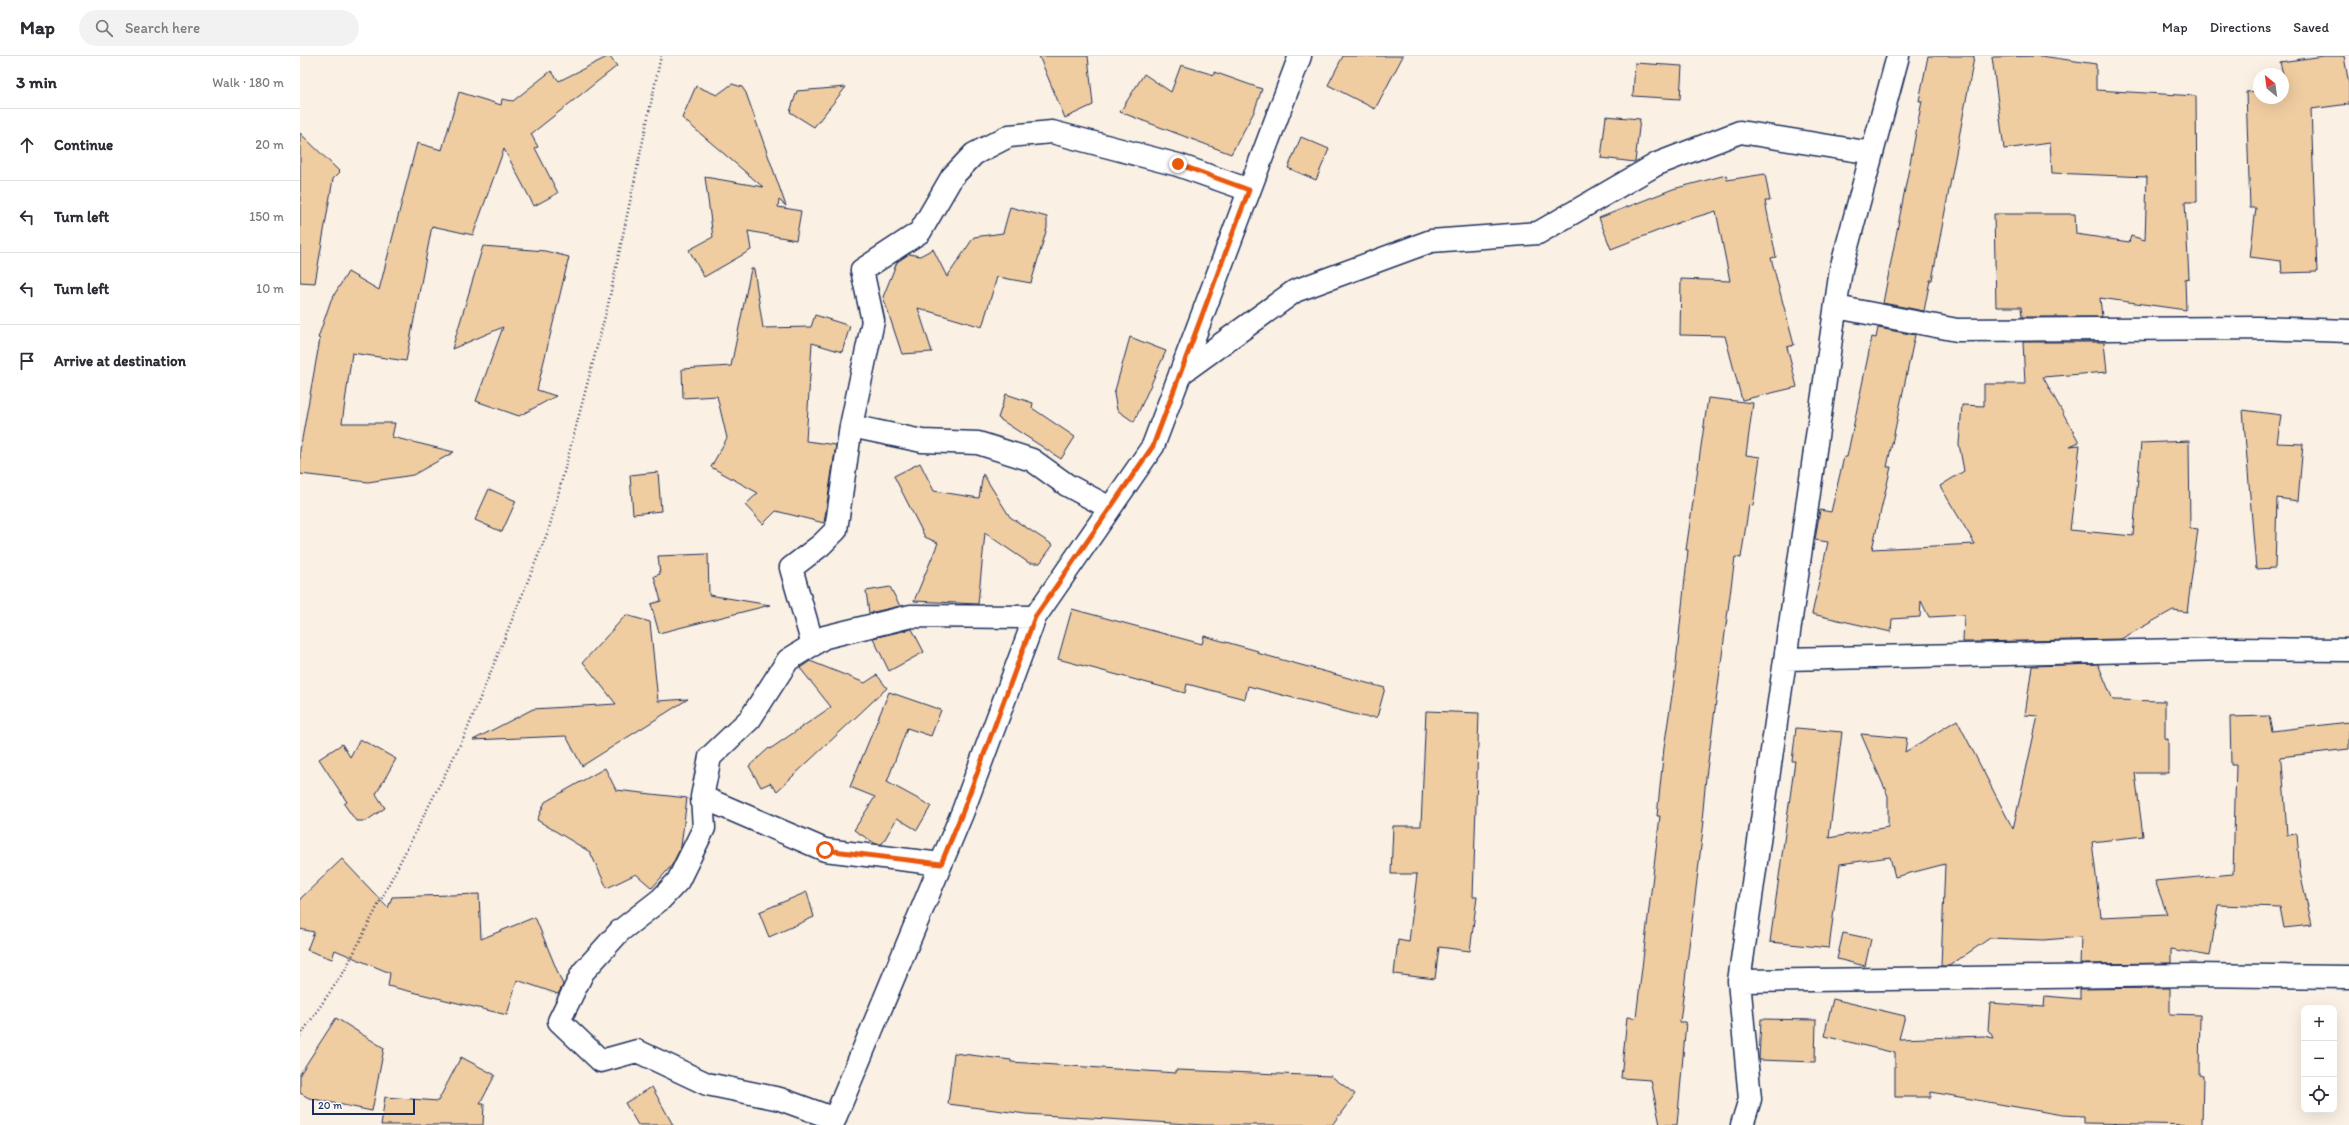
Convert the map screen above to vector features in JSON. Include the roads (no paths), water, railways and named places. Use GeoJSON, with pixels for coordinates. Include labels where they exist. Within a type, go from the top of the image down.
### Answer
{"type":"FeatureCollection","features":[{"type":"Feature","properties":{"kind":"street"},"geometry":{"type":"LineString","coordinates":[[1035,617],[910,616],[825,637],[788,660],[750,719],[710,757],[702,797],[704,828],[678,881],[662,899],[620,931],[583,972],[558,1021],[601,1061],[637,1051],[707,1084],[780,1099],[833,1122],[966,804],[1035,617],[1153,446],[1300,56]]}},
{"type":"Feature","properties":{"kind":"street"},"geometry":{"type":"LineString","coordinates":[[1742,1125],[1750,1099],[1739,981],[1841,269],[1898,56]]}},
{"type":"Feature","properties":{"kind":"street"},"geometry":{"type":"LineString","coordinates":[[812,645],[791,568],[821,545],[836,530],[851,426],[873,321],[862,270],[920,232],[952,177],[974,154],[1008,136],[1052,132],[1178,164],[1249,190]]}},
{"type":"Feature","properties":{"kind":"street"},"geometry":{"type":"LineString","coordinates":[[1180,374],[1295,291],[1431,241],[1538,233],[1657,164],[1740,132],[1872,153]]}},
{"type":"Feature","properties":{"kind":"street"},"geometry":{"type":"LineString","coordinates":[[1836,307],[1957,330],[2256,328],[2349,331]]}},
{"type":"Feature","properties":{"kind":"street"},"geometry":{"type":"LineString","coordinates":[[851,426],[922,441],[978,443],[1032,460],[1067,486],[1110,508]]}},
{"type":"Feature","properties":{"kind":"street"},"geometry":{"type":"LineString","coordinates":[[1785,659],[2220,649],[2349,650]]}},
{"type":"Feature","properties":{"kind":"street"},"geometry":{"type":"LineString","coordinates":[[702,797],[825,850],[941,864]]}},
{"type":"Feature","properties":{"kind":"street"},"geometry":{"type":"LineString","coordinates":[[1739,981],[2192,975],[2349,977]]}}]}
